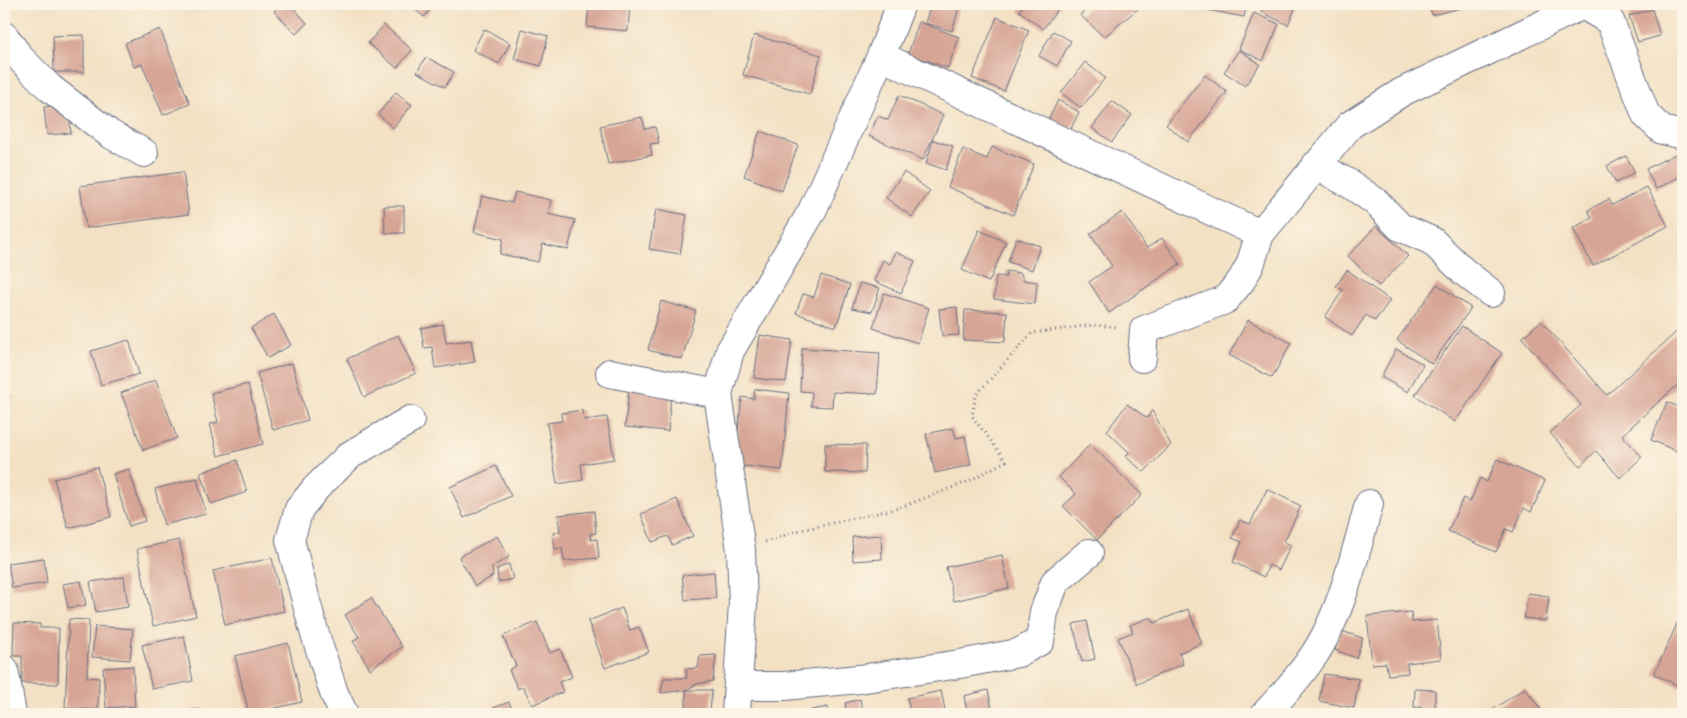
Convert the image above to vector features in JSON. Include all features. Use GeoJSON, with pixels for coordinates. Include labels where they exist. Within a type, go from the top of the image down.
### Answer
{"type":"FeatureCollection","features":[{"type":"Feature","properties":{"kind":"street"},"geometry":{"type":"LineString","coordinates":[[736,714],[743,604],[741,550],[718,394],[730,351],[812,211],[881,56],[901,4]]}},
{"type":"Feature","properties":{"kind":"street"},"geometry":{"type":"LineString","coordinates":[[1142,358],[1144,330],[1225,300],[1241,281],[1250,266],[1260,234],[1350,125],[1402,92],[1584,4],[1610,21],[1646,115],[1662,130],[1683,135]]}},
{"type":"Feature","properties":{"kind":"street"},"geometry":{"type":"LineString","coordinates":[[4,36],[21,59],[50,88],[110,134],[144,153]]}},
{"type":"Feature","properties":{"kind":"street"},"geometry":{"type":"LineString","coordinates":[[881,56],[1260,234]]}},
{"type":"Feature","properties":{"kind":"street"},"geometry":{"type":"LineString","coordinates":[[1316,165],[1350,184],[1376,202],[1400,227],[1432,241],[1464,272],[1491,293]]}},
{"type":"Feature","properties":{"kind":"street"},"geometry":{"type":"LineString","coordinates":[[610,372],[718,394]]}},
{"type":"Feature","properties":{"kind":"street"},"geometry":{"type":"LineString","coordinates":[[344,714],[334,693],[317,640],[290,540],[299,509],[316,488],[350,455],[410,420]]}},
{"type":"Feature","properties":{"kind":"street"},"geometry":{"type":"LineString","coordinates":[[1265,714],[1315,655],[1331,623],[1350,572],[1369,504]]}},
{"type":"Feature","properties":{"kind":"street"},"geometry":{"type":"LineString","coordinates":[[739,686],[784,686],[859,680],[1018,653],[1040,641],[1044,612],[1055,582],[1089,553]]}},
{"type":"Feature","properties":{"kind":"street"},"geometry":{"type":"LineString","coordinates":[[4,669],[12,714]]}},
{"type":"Feature","properties":{"kind":"path"},"geometry":{"type":"LineString","coordinates":[[741,550],[797,531],[898,508],[967,482],[1006,461],[972,416],[976,395],[1032,333],[1093,325],[1144,330]]}},
{"type":"Feature","properties":{"kind":"building"},"geometry":{"type":"Polygon","coordinates":[[[282,4],[290,4],[307,23],[296,34],[274,11],[282,4]]]}},
{"type":"Feature","properties":{"kind":"building"},"geometry":{"type":"Polygon","coordinates":[[[408,4],[435,4],[424,17],[408,4]]]}},
{"type":"Feature","properties":{"kind":"building"},"geometry":{"type":"Polygon","coordinates":[[[589,4],[630,4],[628,31],[587,27],[589,4]]]}},
{"type":"Feature","properties":{"kind":"building"},"geometry":{"type":"Polygon","coordinates":[[[931,4],[960,4],[952,31],[925,23],[931,4]]]}},
{"type":"Feature","properties":{"kind":"building"},"geometry":{"type":"Polygon","coordinates":[[[1025,4],[1061,5],[1043,29],[1019,11],[1025,4]]]}},
{"type":"Feature","properties":{"kind":"building"},"geometry":{"type":"Polygon","coordinates":[[[1093,4],[1138,4],[1140,7],[1104,37],[1080,15],[1093,4]]]}},
{"type":"Feature","properties":{"kind":"building"},"geometry":{"type":"Polygon","coordinates":[[[1208,4],[1247,4],[1244,17],[1207,10],[1208,4]]]}},
{"type":"Feature","properties":{"kind":"building"},"geometry":{"type":"Polygon","coordinates":[[[1264,4],[1297,4],[1288,25],[1261,12],[1264,4]]]}},
{"type":"Feature","properties":{"kind":"building"},"geometry":{"type":"Polygon","coordinates":[[[1429,4],[1465,4],[1466,7],[1432,15],[1429,4]]]}},
{"type":"Feature","properties":{"kind":"building"},"geometry":{"type":"Polygon","coordinates":[[[1652,9],[1660,36],[1638,42],[1629,16],[1652,9]]]}},
{"type":"Feature","properties":{"kind":"building"},"geometry":{"type":"Polygon","coordinates":[[[1254,13],[1279,24],[1263,61],[1239,49],[1254,13]]]}},
{"type":"Feature","properties":{"kind":"building"},"geometry":{"type":"Polygon","coordinates":[[[997,17],[1029,30],[1004,91],[972,78],[997,17]]]}},
{"type":"Feature","properties":{"kind":"building"},"geometry":{"type":"Polygon","coordinates":[[[919,22],[959,37],[948,68],[908,54],[919,22]]]}},
{"type":"Feature","properties":{"kind":"building"},"geometry":{"type":"Polygon","coordinates":[[[384,25],[412,50],[397,68],[368,43],[384,25]]]}},
{"type":"Feature","properties":{"kind":"building"},"geometry":{"type":"Polygon","coordinates":[[[160,29],[190,104],[163,115],[142,64],[134,67],[125,43],[160,29]]]}},
{"type":"Feature","properties":{"kind":"building"},"geometry":{"type":"Polygon","coordinates":[[[484,29],[510,43],[499,64],[473,50],[484,29]]]}},
{"type":"Feature","properties":{"kind":"building"},"geometry":{"type":"Polygon","coordinates":[[[522,29],[548,36],[541,66],[514,59],[522,29]]]}},
{"type":"Feature","properties":{"kind":"building"},"geometry":{"type":"Polygon","coordinates":[[[1053,31],[1071,41],[1057,66],[1039,56],[1053,31]]]}},
{"type":"Feature","properties":{"kind":"building"},"geometry":{"type":"Polygon","coordinates":[[[84,35],[84,72],[54,72],[53,36],[84,35]]]}},
{"type":"Feature","properties":{"kind":"building"},"geometry":{"type":"Polygon","coordinates":[[[754,35],[821,55],[810,94],[743,75],[754,35]]]}},
{"type":"Feature","properties":{"kind":"building"},"geometry":{"type":"Polygon","coordinates":[[[1239,50],[1260,64],[1245,86],[1224,72],[1239,50]]]}},
{"type":"Feature","properties":{"kind":"building"},"geometry":{"type":"Polygon","coordinates":[[[426,57],[454,72],[445,87],[417,72],[426,57]]]}},
{"type":"Feature","properties":{"kind":"building"},"geometry":{"type":"Polygon","coordinates":[[[1085,62],[1105,78],[1081,108],[1061,93],[1085,62]]]}},
{"type":"Feature","properties":{"kind":"building"},"geometry":{"type":"Polygon","coordinates":[[[1205,75],[1227,92],[1188,142],[1166,125],[1205,75]]]}},
{"type":"Feature","properties":{"kind":"building"},"geometry":{"type":"Polygon","coordinates":[[[396,92],[412,105],[393,128],[378,114],[396,92]]]}},
{"type":"Feature","properties":{"kind":"building"},"geometry":{"type":"Polygon","coordinates":[[[899,95],[943,115],[923,160],[869,136],[878,116],[888,120],[899,95]]]}},
{"type":"Feature","properties":{"kind":"building"},"geometry":{"type":"Polygon","coordinates":[[[1058,100],[1079,112],[1067,137],[1046,125],[1058,100]]]}},
{"type":"Feature","properties":{"kind":"building"},"geometry":{"type":"Polygon","coordinates":[[[1112,101],[1132,115],[1112,142],[1092,128],[1112,101]]]}},
{"type":"Feature","properties":{"kind":"building"},"geometry":{"type":"Polygon","coordinates":[[[68,104],[71,133],[47,135],[44,107],[68,104]]]}},
{"type":"Feature","properties":{"kind":"building"},"geometry":{"type":"Polygon","coordinates":[[[642,117],[645,129],[655,127],[659,143],[650,144],[652,155],[608,164],[600,126],[642,117]]]}},
{"type":"Feature","properties":{"kind":"building"},"geometry":{"type":"Polygon","coordinates":[[[760,131],[798,145],[782,191],[744,176],[760,131]]]}},
{"type":"Feature","properties":{"kind":"building"},"geometry":{"type":"Polygon","coordinates":[[[933,140],[953,146],[946,170],[926,163],[933,140]]]}},
{"type":"Feature","properties":{"kind":"building"},"geometry":{"type":"Polygon","coordinates":[[[992,147],[1034,164],[1013,215],[948,187],[963,149],[987,159],[992,147]]]}},
{"type":"Feature","properties":{"kind":"building"},"geometry":{"type":"Polygon","coordinates":[[[1683,150],[1683,175],[1656,189],[1646,169],[1683,150]]]}},
{"type":"Feature","properties":{"kind":"building"},"geometry":{"type":"Polygon","coordinates":[[[1626,156],[1635,172],[1616,183],[1607,166],[1626,156]]]}},
{"type":"Feature","properties":{"kind":"building"},"geometry":{"type":"Polygon","coordinates":[[[183,172],[189,214],[86,228],[80,186],[183,172]]]}},
{"type":"Feature","properties":{"kind":"building"},"geometry":{"type":"Polygon","coordinates":[[[904,172],[930,191],[912,217],[886,198],[904,172]]]}},
{"type":"Feature","properties":{"kind":"building"},"geometry":{"type":"Polygon","coordinates":[[[1647,187],[1668,226],[1593,266],[1573,228],[1592,218],[1588,210],[1609,199],[1612,205],[1647,187]]]}},
{"type":"Feature","properties":{"kind":"building"},"geometry":{"type":"Polygon","coordinates":[[[515,192],[551,200],[548,214],[575,220],[568,250],[543,244],[538,262],[500,254],[503,239],[474,232],[482,196],[512,203],[515,192]]]}},
{"type":"Feature","properties":{"kind":"building"},"geometry":{"type":"Polygon","coordinates":[[[384,206],[404,206],[404,233],[385,233],[384,206]]]}},
{"type":"Feature","properties":{"kind":"building"},"geometry":{"type":"Polygon","coordinates":[[[656,209],[687,215],[680,254],[649,249],[656,209]]]}},
{"type":"Feature","properties":{"kind":"building"},"geometry":{"type":"Polygon","coordinates":[[[1122,212],[1147,248],[1162,238],[1180,264],[1109,313],[1089,282],[1112,266],[1090,234],[1122,212]]]}},
{"type":"Feature","properties":{"kind":"building"},"geometry":{"type":"Polygon","coordinates":[[[1376,226],[1408,256],[1379,286],[1348,256],[1376,226]]]}},
{"type":"Feature","properties":{"kind":"building"},"geometry":{"type":"Polygon","coordinates":[[[979,230],[1006,242],[989,282],[962,270],[979,230]]]}},
{"type":"Feature","properties":{"kind":"building"},"geometry":{"type":"Polygon","coordinates":[[[1016,238],[1040,246],[1032,270],[1008,262],[1016,238]]]}},
{"type":"Feature","properties":{"kind":"building"},"geometry":{"type":"Polygon","coordinates":[[[896,252],[915,261],[901,293],[874,281],[883,260],[890,264],[896,252]]]}},
{"type":"Feature","properties":{"kind":"building"},"geometry":{"type":"Polygon","coordinates":[[[1347,270],[1390,300],[1375,321],[1366,315],[1352,336],[1325,317],[1343,290],[1336,286],[1347,270]]]}},
{"type":"Feature","properties":{"kind":"building"},"geometry":{"type":"Polygon","coordinates":[[[1006,271],[1021,273],[1023,280],[1037,282],[1035,304],[994,299],[996,276],[1006,277],[1006,271]]]}},
{"type":"Feature","properties":{"kind":"building"},"geometry":{"type":"Polygon","coordinates":[[[821,275],[850,285],[836,327],[796,313],[803,294],[814,297],[821,275]]]}},
{"type":"Feature","properties":{"kind":"building"},"geometry":{"type":"Polygon","coordinates":[[[860,283],[880,288],[872,312],[852,308],[860,283]]]}},
{"type":"Feature","properties":{"kind":"building"},"geometry":{"type":"Polygon","coordinates":[[[1437,284],[1471,308],[1432,364],[1397,340],[1437,284]]]}},
{"type":"Feature","properties":{"kind":"building"},"geometry":{"type":"Polygon","coordinates":[[[884,293],[929,308],[918,343],[873,328],[884,293]]]}},
{"type":"Feature","properties":{"kind":"building"},"geometry":{"type":"Polygon","coordinates":[[[661,301],[696,311],[682,359],[648,350],[661,301]]]}},
{"type":"Feature","properties":{"kind":"building"},"geometry":{"type":"Polygon","coordinates":[[[957,307],[959,335],[942,336],[939,309],[957,307]]]}},
{"type":"Feature","properties":{"kind":"building"},"geometry":{"type":"Polygon","coordinates":[[[965,310],[1007,312],[1005,342],[963,340],[965,310]]]}},
{"type":"Feature","properties":{"kind":"building"},"geometry":{"type":"Polygon","coordinates":[[[274,314],[291,345],[268,358],[251,328],[274,314]]]}},
{"type":"Feature","properties":{"kind":"building"},"geometry":{"type":"Polygon","coordinates":[[[1248,320],[1291,343],[1272,378],[1229,355],[1248,320]]]}},
{"type":"Feature","properties":{"kind":"building"},"geometry":{"type":"Polygon","coordinates":[[[1541,321],[1607,395],[1683,326],[1683,380],[1622,435],[1642,457],[1620,478],[1596,451],[1580,466],[1550,433],[1581,405],[1522,338],[1541,321]]]}},
{"type":"Feature","properties":{"kind":"building"},"geometry":{"type":"Polygon","coordinates":[[[443,324],[446,343],[471,340],[475,362],[435,368],[432,347],[424,348],[421,328],[443,324]]]}},
{"type":"Feature","properties":{"kind":"building"},"geometry":{"type":"Polygon","coordinates":[[[1462,326],[1502,353],[1455,422],[1415,395],[1462,326]]]}},
{"type":"Feature","properties":{"kind":"building"},"geometry":{"type":"Polygon","coordinates":[[[398,335],[416,373],[364,397],[347,359],[398,335]]]}},
{"type":"Feature","properties":{"kind":"building"},"geometry":{"type":"Polygon","coordinates":[[[760,335],[792,340],[786,382],[754,378],[760,335]]]}},
{"type":"Feature","properties":{"kind":"building"},"geometry":{"type":"Polygon","coordinates":[[[129,340],[139,374],[101,385],[91,351],[129,340]]]}},
{"type":"Feature","properties":{"kind":"building"},"geometry":{"type":"Polygon","coordinates":[[[802,348],[880,353],[877,394],[833,392],[832,407],[811,406],[812,392],[800,391],[802,348]]]}},
{"type":"Feature","properties":{"kind":"building"},"geometry":{"type":"Polygon","coordinates":[[[1396,349],[1423,364],[1408,392],[1381,377],[1396,349]]]}},
{"type":"Feature","properties":{"kind":"building"},"geometry":{"type":"Polygon","coordinates":[[[292,363],[308,420],[273,430],[257,373],[292,363]]]}},
{"type":"Feature","properties":{"kind":"building"},"geometry":{"type":"Polygon","coordinates":[[[4,380],[10,398],[4,400],[4,380]]]}},
{"type":"Feature","properties":{"kind":"building"},"geometry":{"type":"Polygon","coordinates":[[[156,380],[177,438],[143,450],[121,393],[156,380]]]}},
{"type":"Feature","properties":{"kind":"building"},"geometry":{"type":"Polygon","coordinates":[[[248,384],[263,444],[218,456],[210,424],[218,422],[211,393],[248,384]]]}},
{"type":"Feature","properties":{"kind":"building"},"geometry":{"type":"Polygon","coordinates":[[[629,388],[671,393],[668,431],[625,427],[629,388]]]}},
{"type":"Feature","properties":{"kind":"building"},"geometry":{"type":"Polygon","coordinates":[[[755,389],[789,393],[782,470],[734,465],[742,397],[754,399],[755,389]]]}},
{"type":"Feature","properties":{"kind":"building"},"geometry":{"type":"Polygon","coordinates":[[[1667,402],[1683,409],[1683,454],[1651,440],[1667,402]]]}},
{"type":"Feature","properties":{"kind":"building"},"geometry":{"type":"Polygon","coordinates":[[[1127,404],[1147,418],[1152,410],[1171,445],[1144,472],[1126,457],[1129,452],[1107,431],[1127,404]]]}},
{"type":"Feature","properties":{"kind":"building"},"geometry":{"type":"Polygon","coordinates":[[[582,410],[584,420],[607,417],[614,459],[581,464],[583,480],[557,484],[547,423],[562,421],[561,413],[582,410]]]}},
{"type":"Feature","properties":{"kind":"building"},"geometry":{"type":"Polygon","coordinates":[[[953,428],[956,438],[965,436],[971,465],[935,473],[926,434],[953,428]]]}},
{"type":"Feature","properties":{"kind":"building"},"geometry":{"type":"Polygon","coordinates":[[[825,444],[866,445],[865,473],[825,472],[825,444]]]}},
{"type":"Feature","properties":{"kind":"building"},"geometry":{"type":"Polygon","coordinates":[[[1090,444],[1142,495],[1097,540],[1063,506],[1076,494],[1059,477],[1090,444]]]}},
{"type":"Feature","properties":{"kind":"building"},"geometry":{"type":"Polygon","coordinates":[[[1497,459],[1545,481],[1531,512],[1524,508],[1513,532],[1506,529],[1496,552],[1448,531],[1463,498],[1470,502],[1480,478],[1487,482],[1497,459]]]}},
{"type":"Feature","properties":{"kind":"building"},"geometry":{"type":"Polygon","coordinates":[[[237,460],[247,492],[211,504],[200,473],[237,460]]]}},
{"type":"Feature","properties":{"kind":"building"},"geometry":{"type":"Polygon","coordinates":[[[496,466],[511,496],[464,518],[450,487],[496,466]]]}},
{"type":"Feature","properties":{"kind":"building"},"geometry":{"type":"Polygon","coordinates":[[[97,467],[111,517],[68,528],[54,479],[97,467]]]}},
{"type":"Feature","properties":{"kind":"building"},"geometry":{"type":"Polygon","coordinates":[[[129,469],[145,521],[129,526],[113,474],[129,469]]]}},
{"type":"Feature","properties":{"kind":"building"},"geometry":{"type":"Polygon","coordinates":[[[197,478],[206,514],[164,525],[155,489],[197,478]]]}},
{"type":"Feature","properties":{"kind":"building"},"geometry":{"type":"Polygon","coordinates":[[[1267,489],[1301,506],[1284,542],[1291,545],[1279,570],[1269,565],[1264,577],[1233,562],[1242,542],[1232,538],[1240,520],[1250,524],[1267,489]]]}},
{"type":"Feature","properties":{"kind":"building"},"geometry":{"type":"Polygon","coordinates":[[[677,499],[693,536],[672,545],[668,536],[652,542],[641,514],[677,499]]]}},
{"type":"Feature","properties":{"kind":"building"},"geometry":{"type":"Polygon","coordinates":[[[594,511],[596,533],[590,534],[591,540],[597,539],[599,558],[564,561],[562,548],[555,549],[553,533],[560,532],[558,515],[594,511]]]}},
{"type":"Feature","properties":{"kind":"building"},"geometry":{"type":"Polygon","coordinates":[[[881,535],[882,559],[853,561],[852,537],[881,535]]]}},
{"type":"Feature","properties":{"kind":"building"},"geometry":{"type":"Polygon","coordinates":[[[497,536],[509,557],[492,567],[493,576],[475,586],[459,557],[497,536]]]}},
{"type":"Feature","properties":{"kind":"building"},"geometry":{"type":"Polygon","coordinates":[[[179,540],[196,616],[153,626],[137,549],[179,540]]]}},
{"type":"Feature","properties":{"kind":"building"},"geometry":{"type":"Polygon","coordinates":[[[1002,555],[1009,588],[954,601],[946,567],[1002,555]]]}},
{"type":"Feature","properties":{"kind":"building"},"geometry":{"type":"Polygon","coordinates":[[[44,558],[47,583],[12,588],[8,563],[44,558]]]}},
{"type":"Feature","properties":{"kind":"building"},"geometry":{"type":"Polygon","coordinates":[[[272,558],[284,611],[225,625],[213,571],[272,558]]]}},
{"type":"Feature","properties":{"kind":"building"},"geometry":{"type":"Polygon","coordinates":[[[509,564],[513,579],[498,582],[497,569],[509,564]]]}},
{"type":"Feature","properties":{"kind":"building"},"geometry":{"type":"Polygon","coordinates":[[[714,572],[716,598],[685,600],[682,575],[714,572]]]}},
{"type":"Feature","properties":{"kind":"building"},"geometry":{"type":"Polygon","coordinates":[[[124,577],[128,607],[96,612],[90,582],[124,577]]]}},
{"type":"Feature","properties":{"kind":"building"},"geometry":{"type":"Polygon","coordinates":[[[81,581],[86,605],[68,608],[63,584],[81,581]]]}},
{"type":"Feature","properties":{"kind":"building"},"geometry":{"type":"Polygon","coordinates":[[[1528,593],[1549,596],[1546,621],[1524,618],[1528,593]]]}},
{"type":"Feature","properties":{"kind":"building"},"geometry":{"type":"Polygon","coordinates":[[[371,598],[402,647],[370,669],[353,641],[359,637],[345,615],[371,598]]]}},
{"type":"Feature","properties":{"kind":"building"},"geometry":{"type":"Polygon","coordinates":[[[622,608],[630,630],[639,627],[649,652],[605,668],[588,621],[622,608]]]}},
{"type":"Feature","properties":{"kind":"building"},"geometry":{"type":"Polygon","coordinates":[[[1188,609],[1202,643],[1179,653],[1183,664],[1137,684],[1118,638],[1133,632],[1130,625],[1151,617],[1154,623],[1188,609]]]}},
{"type":"Feature","properties":{"kind":"building"},"geometry":{"type":"Polygon","coordinates":[[[1683,611],[1683,688],[1654,674],[1683,611]]]}},
{"type":"Feature","properties":{"kind":"building"},"geometry":{"type":"Polygon","coordinates":[[[1411,612],[1412,622],[1437,620],[1441,659],[1407,663],[1408,673],[1388,675],[1386,663],[1372,664],[1367,616],[1411,612]]]}},
{"type":"Feature","properties":{"kind":"building"},"geometry":{"type":"Polygon","coordinates":[[[69,619],[89,620],[87,677],[99,678],[98,710],[65,708],[69,619]]]}},
{"type":"Feature","properties":{"kind":"building"},"geometry":{"type":"Polygon","coordinates":[[[1087,621],[1095,659],[1082,662],[1073,624],[1087,621]]]}},
{"type":"Feature","properties":{"kind":"building"},"geometry":{"type":"Polygon","coordinates":[[[537,622],[550,653],[560,649],[572,677],[559,682],[563,692],[532,705],[523,686],[518,689],[509,670],[516,666],[503,636],[537,622]]]}},
{"type":"Feature","properties":{"kind":"building"},"geometry":{"type":"Polygon","coordinates":[[[14,623],[40,624],[40,628],[59,628],[58,684],[22,683],[22,656],[13,656],[14,623]]]}},
{"type":"Feature","properties":{"kind":"building"},"geometry":{"type":"Polygon","coordinates":[[[95,626],[133,629],[130,660],[92,657],[95,626]]]}},
{"type":"Feature","properties":{"kind":"building"},"geometry":{"type":"Polygon","coordinates":[[[1341,631],[1363,638],[1356,658],[1335,650],[1341,631]]]}},
{"type":"Feature","properties":{"kind":"building"},"geometry":{"type":"Polygon","coordinates":[[[184,636],[193,681],[152,689],[142,645],[184,636]]]}},
{"type":"Feature","properties":{"kind":"building"},"geometry":{"type":"Polygon","coordinates":[[[288,643],[302,702],[249,714],[235,656],[288,643]]]}},
{"type":"Feature","properties":{"kind":"building"},"geometry":{"type":"Polygon","coordinates":[[[716,655],[713,681],[697,684],[686,690],[661,693],[664,678],[687,678],[686,669],[698,668],[700,656],[716,655]]]}},
{"type":"Feature","properties":{"kind":"building"},"geometry":{"type":"Polygon","coordinates":[[[133,666],[135,706],[106,708],[103,668],[133,666]]]}},
{"type":"Feature","properties":{"kind":"building"},"geometry":{"type":"Polygon","coordinates":[[[1324,674],[1359,679],[1354,708],[1319,701],[1324,674]]]}},
{"type":"Feature","properties":{"kind":"building"},"geometry":{"type":"Polygon","coordinates":[[[1525,688],[1544,714],[1486,714],[1525,688]]]}},
{"type":"Feature","properties":{"kind":"building"},"geometry":{"type":"Polygon","coordinates":[[[1415,689],[1435,690],[1435,708],[1414,707],[1415,689]]]}},
{"type":"Feature","properties":{"kind":"building"},"geometry":{"type":"Polygon","coordinates":[[[686,690],[712,690],[710,712],[686,710],[686,690]]]}},
{"type":"Feature","properties":{"kind":"building"},"geometry":{"type":"Polygon","coordinates":[[[988,690],[993,714],[957,714],[967,711],[964,696],[988,690]]]}},
{"type":"Feature","properties":{"kind":"building"},"geometry":{"type":"Polygon","coordinates":[[[941,691],[946,714],[911,714],[907,698],[941,691]]]}},
{"type":"Feature","properties":{"kind":"building"},"geometry":{"type":"Polygon","coordinates":[[[860,699],[863,714],[847,714],[845,703],[860,699]]]}},
{"type":"Feature","properties":{"kind":"building"},"geometry":{"type":"Polygon","coordinates":[[[509,702],[514,714],[496,714],[493,708],[509,702]]]}},
{"type":"Feature","properties":{"kind":"building"},"geometry":{"type":"Polygon","coordinates":[[[828,707],[829,714],[811,714],[811,710],[828,707]]]}},
{"type":"Feature","properties":{"kind":"building"},"geometry":{"type":"Polygon","coordinates":[[[200,709],[201,714],[177,714],[177,713],[200,709]]]}},
{"type":"Feature","properties":{"kind":"building"},"geometry":{"type":"Polygon","coordinates":[[[883,709],[883,714],[867,714],[867,712],[883,709]]]}},
{"type":"Feature","properties":{"kind":"building"},"geometry":{"type":"Polygon","coordinates":[[[140,711],[141,714],[119,714],[119,713],[140,711]]]}}]}
